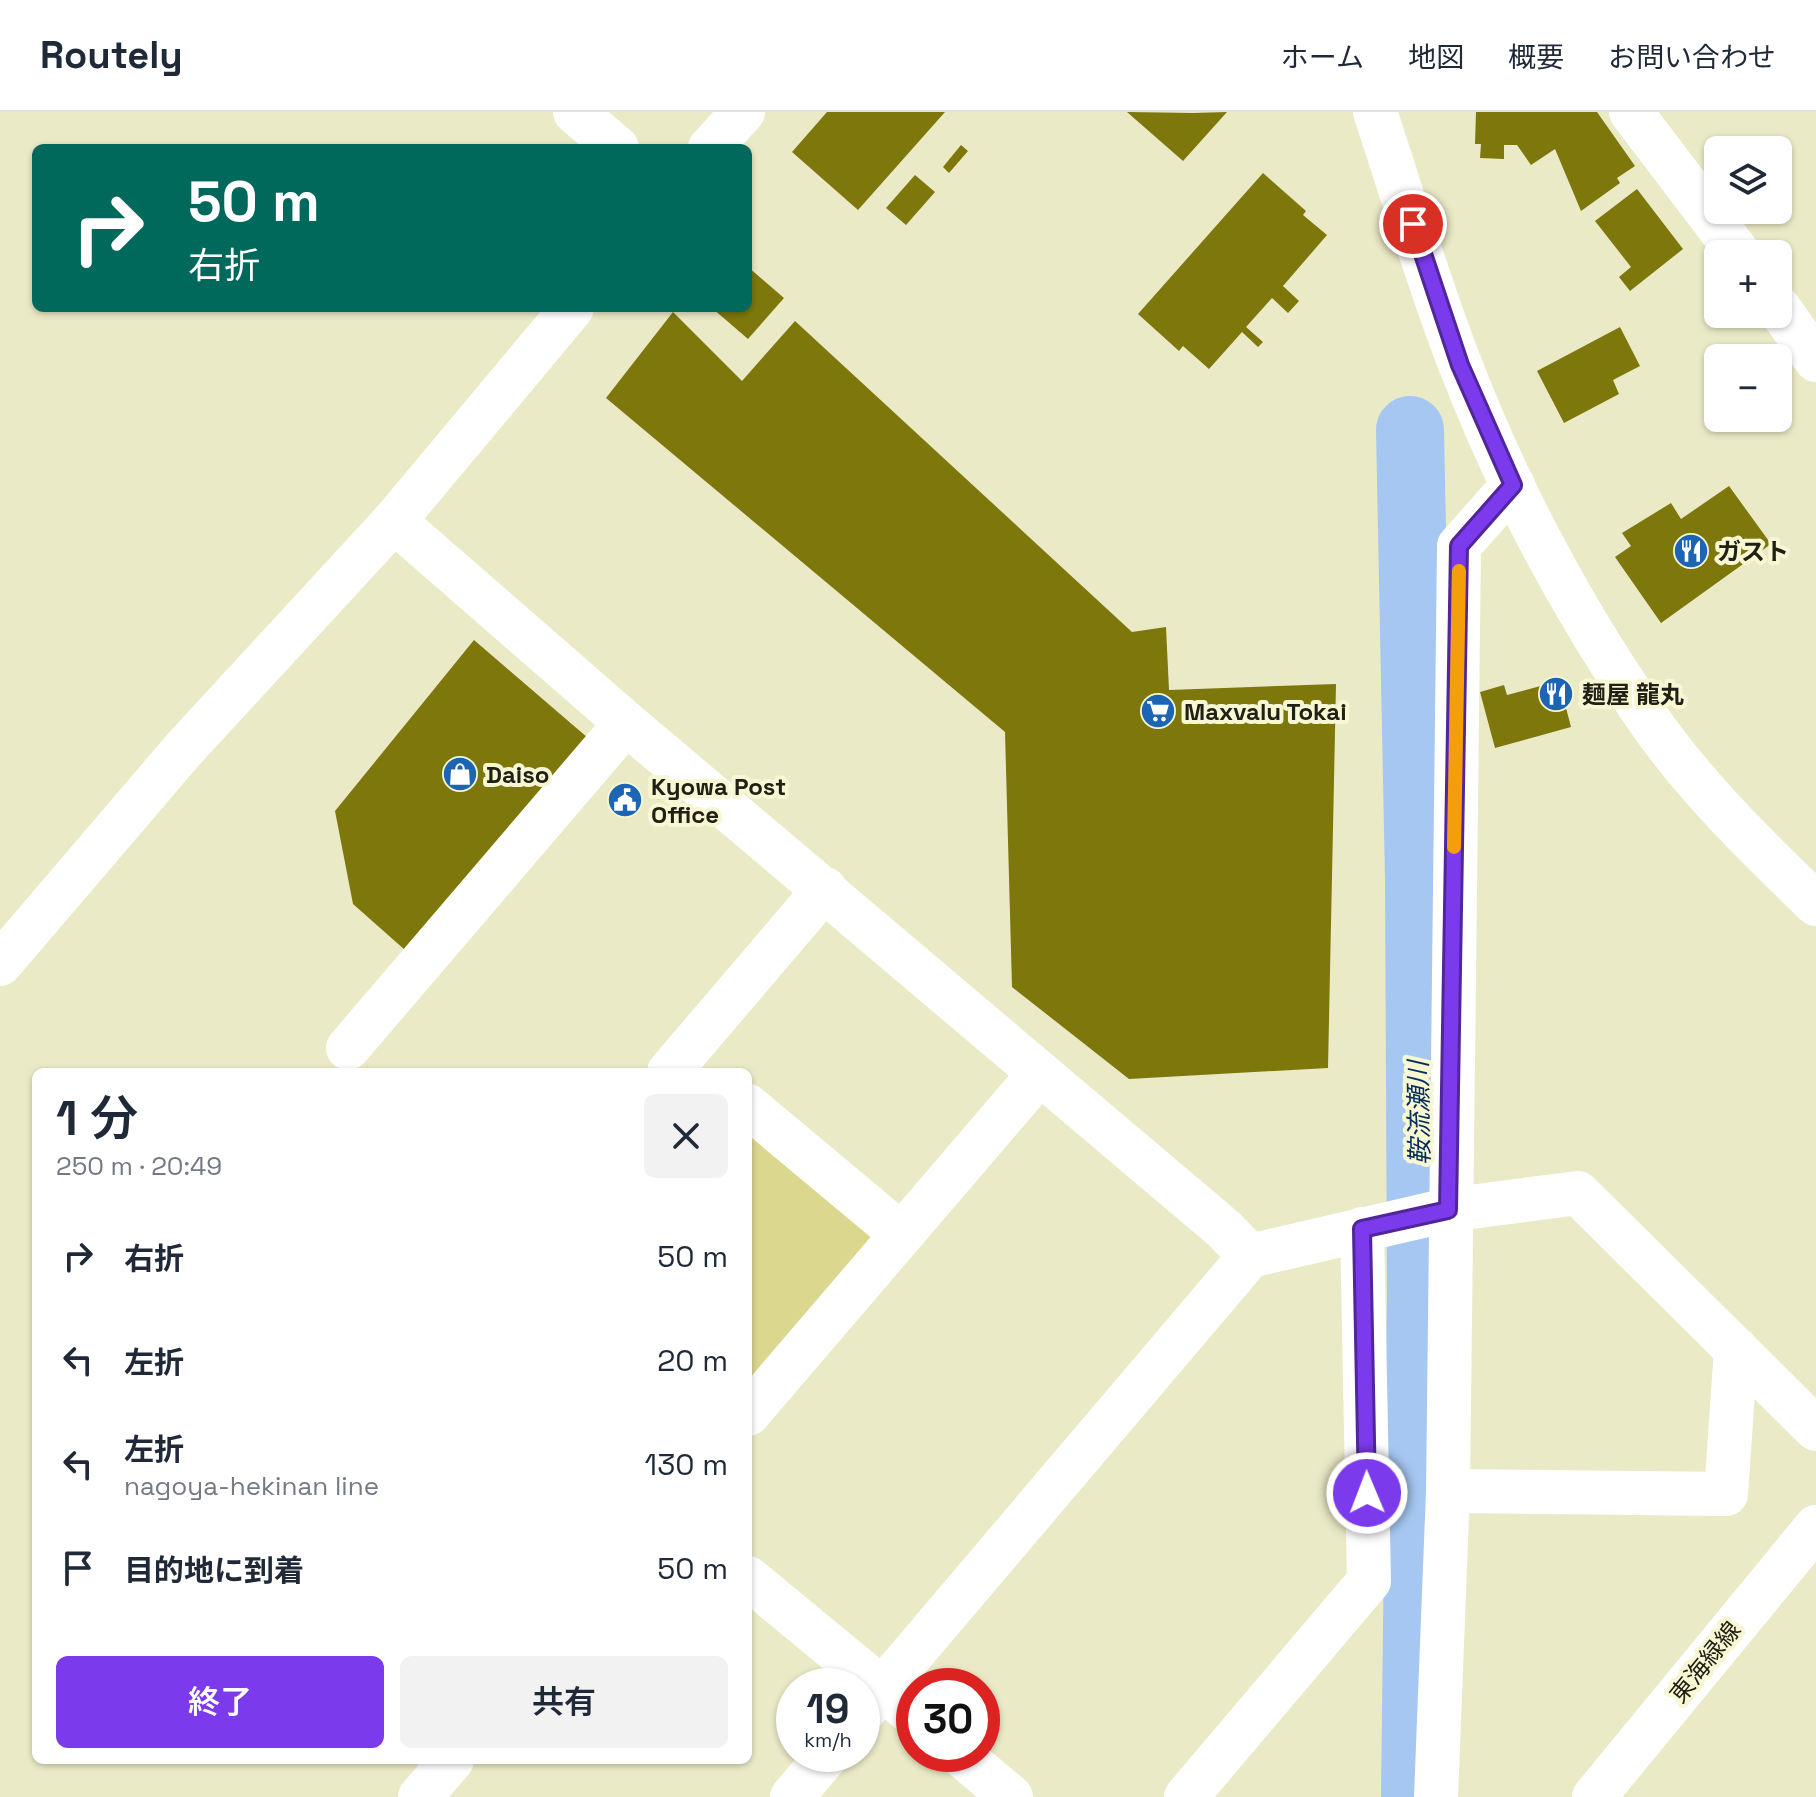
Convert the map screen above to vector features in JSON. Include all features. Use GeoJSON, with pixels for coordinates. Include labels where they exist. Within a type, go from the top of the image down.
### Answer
{"type":"FeatureCollection","features":[{"type":"Feature","properties":{"kind":"street"},"geometry":{"type":"LineString","coordinates":[[575,112],[612,144]]}},
{"type":"Feature","properties":{"kind":"street"},"geometry":{"type":"LineString","coordinates":[[714,144],[743,112]]}},
{"type":"Feature","properties":{"kind":"street"},"geometry":{"type":"LineString","coordinates":[[1375,112],[1460,365],[1513,485],[1584,616],[1647,718],[1741,831],[1816,904]]}},
{"type":"Feature","properties":{"kind":"street"},"geometry":{"type":"LineString","coordinates":[[1631,112],[1728,240]]}},
{"type":"Feature","properties":{"kind":"street"},"geometry":{"type":"LineString","coordinates":[[0,964],[183,750],[394,521],[569,312]]}},
{"type":"Feature","properties":{"kind":"street"},"geometry":{"type":"LineString","coordinates":[[1792,327],[1816,360]]}},
{"type":"Feature","properties":{"kind":"street"},"geometry":{"type":"LineString","coordinates":[[1436,1797],[1448,1491],[1444,1211],[1459,546],[1513,485]]}},
{"type":"Feature","properties":{"kind":"street"},"geometry":{"type":"LineString","coordinates":[[394,521],[626,723],[1224,1229],[1250,1256]]}},
{"type":"Feature","properties":{"kind":"street"},"geometry":{"type":"LineString","coordinates":[[348,1048],[626,723]]}},
{"type":"Feature","properties":{"kind":"street"},"geometry":{"type":"LineString","coordinates":[[687,1066],[825,889]]}},
{"type":"Feature","properties":{"kind":"street"},"geometry":{"type":"LineString","coordinates":[[752,1409],[1040,1073]]}},
{"type":"Feature","properties":{"kind":"street"},"geometry":{"type":"LineString","coordinates":[[752,1109],[901,1234]]}},
{"type":"Feature","properties":{"kind":"street"},"geometry":{"type":"LineString","coordinates":[[752,1582],[886,1706],[1250,1256],[1444,1211],[1578,1193],[1816,1429]]}},
{"type":"Feature","properties":{"kind":"street"},"geometry":{"type":"LineString","coordinates":[[1186,1797],[1369,1581],[1370,1226]]}},
{"type":"Feature","properties":{"kind":"street"},"geometry":{"type":"LineString","coordinates":[[1448,1491],[1726,1494],[1736,1349]]}},
{"type":"Feature","properties":{"kind":"street","name":"東海緑線"},"geometry":{"type":"LineString","coordinates":[[1594,1797],[1816,1527]]}},
{"type":"Feature","properties":{"kind":"street"},"geometry":{"type":"LineString","coordinates":[[420,1797],[449,1764]]}},
{"type":"Feature","properties":{"kind":"street"},"geometry":{"type":"LineString","coordinates":[[792,1797],[813,1772]]}},
{"type":"Feature","properties":{"kind":"street"},"geometry":{"type":"LineString","coordinates":[[981,1772],[1011,1797]]}},
{"type":"Feature","properties":{"kind":"shaded area"},"geometry":{"type":"Polygon","coordinates":[[[752,1121],[878,1242],[752,1387],[752,1121]]]}},
{"type":"Feature","properties":{"kind":"building"},"geometry":{"type":"Polygon","coordinates":[[[827,112],[945,112],[858,210],[792,152],[827,112]]]}},
{"type":"Feature","properties":{"kind":"building"},"geometry":{"type":"Polygon","coordinates":[[[1127,112],[1194,113],[1227,112],[1183,161],[1127,112]]]}},
{"type":"Feature","properties":{"kind":"building"},"geometry":{"type":"Polygon","coordinates":[[[1476,112],[1597,112],[1635,166],[1617,178],[1620,183],[1581,211],[1555,149],[1531,165],[1517,145],[1504,145],[1504,159],[1480,158],[1481,144],[1475,144],[1476,112]]]}},
{"type":"Feature","properties":{"kind":"building"},"geometry":{"type":"Polygon","coordinates":[[[961,145],[968,151],[949,173],[943,167],[961,145]]]}},
{"type":"Feature","properties":{"kind":"building"},"geometry":{"type":"Polygon","coordinates":[[[1263,173],[1306,211],[1303,215],[1327,235],[1283,286],[1299,301],[1288,313],[1272,298],[1246,327],[1263,342],[1258,347],[1242,332],[1209,369],[1183,346],[1179,351],[1138,314],[1263,173]]]}},
{"type":"Feature","properties":{"kind":"building"},"geometry":{"type":"Polygon","coordinates":[[[915,175],[935,192],[906,225],[886,208],[915,175]]]}},
{"type":"Feature","properties":{"kind":"building"},"geometry":{"type":"Polygon","coordinates":[[[1637,189],[1683,249],[1630,291],[1619,277],[1631,267],[1595,221],[1637,189]]]}},
{"type":"Feature","properties":{"kind":"building"},"geometry":{"type":"Polygon","coordinates":[[[752,270],[784,298],[748,339],[717,312],[752,312],[752,270]]]}},
{"type":"Feature","properties":{"kind":"building","name":"Maxvalu Tokai"},"geometry":{"type":"Polygon","coordinates":[[[673,312],[742,381],[795,321],[1132,632],[1166,627],[1169,690],[1336,684],[1328,1068],[1129,1079],[1012,987],[1005,732],[606,398],[673,312]]]}},
{"type":"Feature","properties":{"kind":"building"},"geometry":{"type":"Polygon","coordinates":[[[1620,327],[1640,366],[1613,380],[1619,394],[1564,423],[1537,371],[1620,327]]]}},
{"type":"Feature","properties":{"kind":"building","name":"ガスト"},"geometry":{"type":"Polygon","coordinates":[[[1729,486],[1771,544],[1661,623],[1615,557],[1631,546],[1622,533],[1671,503],[1681,519],[1729,486]]]}},
{"type":"Feature","properties":{"kind":"building","name":"Daiso"},"geometry":{"type":"Polygon","coordinates":[[[474,640],[588,738],[405,950],[353,904],[335,811],[474,640]]]}},
{"type":"Feature","properties":{"kind":"building"},"geometry":{"type":"Polygon","coordinates":[[[1559,681],[1571,727],[1495,748],[1480,692],[1504,685],[1507,695],[1559,681]]]}},
{"type":"Feature","properties":{"kind":"waterway","name":"鞍流瀬川"},"geometry":{"type":"LineString","coordinates":[[1410,430],[1419,880],[1421,1287],[1415,1797]]}},
{"type":"Feature","properties":{"kind":"slow traffic"},"geometry":{"type":"LineString","coordinates":[[1454,847],[1459,571]]}},
{"type":"Feature","properties":{"kind":"place","name":"ガスト"},"geometry":{"type":"Point","coordinates":[1691,551]}},
{"type":"Feature","properties":{"kind":"place","name":"麺屋 龍丸"},"geometry":{"type":"Point","coordinates":[1556,694]}},
{"type":"Feature","properties":{"kind":"place","name":"Maxvalu Tokai"},"geometry":{"type":"Point","coordinates":[1158,711]}},
{"type":"Feature","properties":{"kind":"place","name":"Daiso"},"geometry":{"type":"Point","coordinates":[460,774]}},
{"type":"Feature","properties":{"kind":"place","name":"Kyowa Post Office"},"geometry":{"type":"Point","coordinates":[625,800]}},
{"type":"Feature","properties":{"kind":"route"},"geometry":{"type":"LineString","coordinates":[[1367,1493],[1362,1229],[1448,1210],[1459,546],[1513,485],[1460,365],[1413,224]]}}]}
